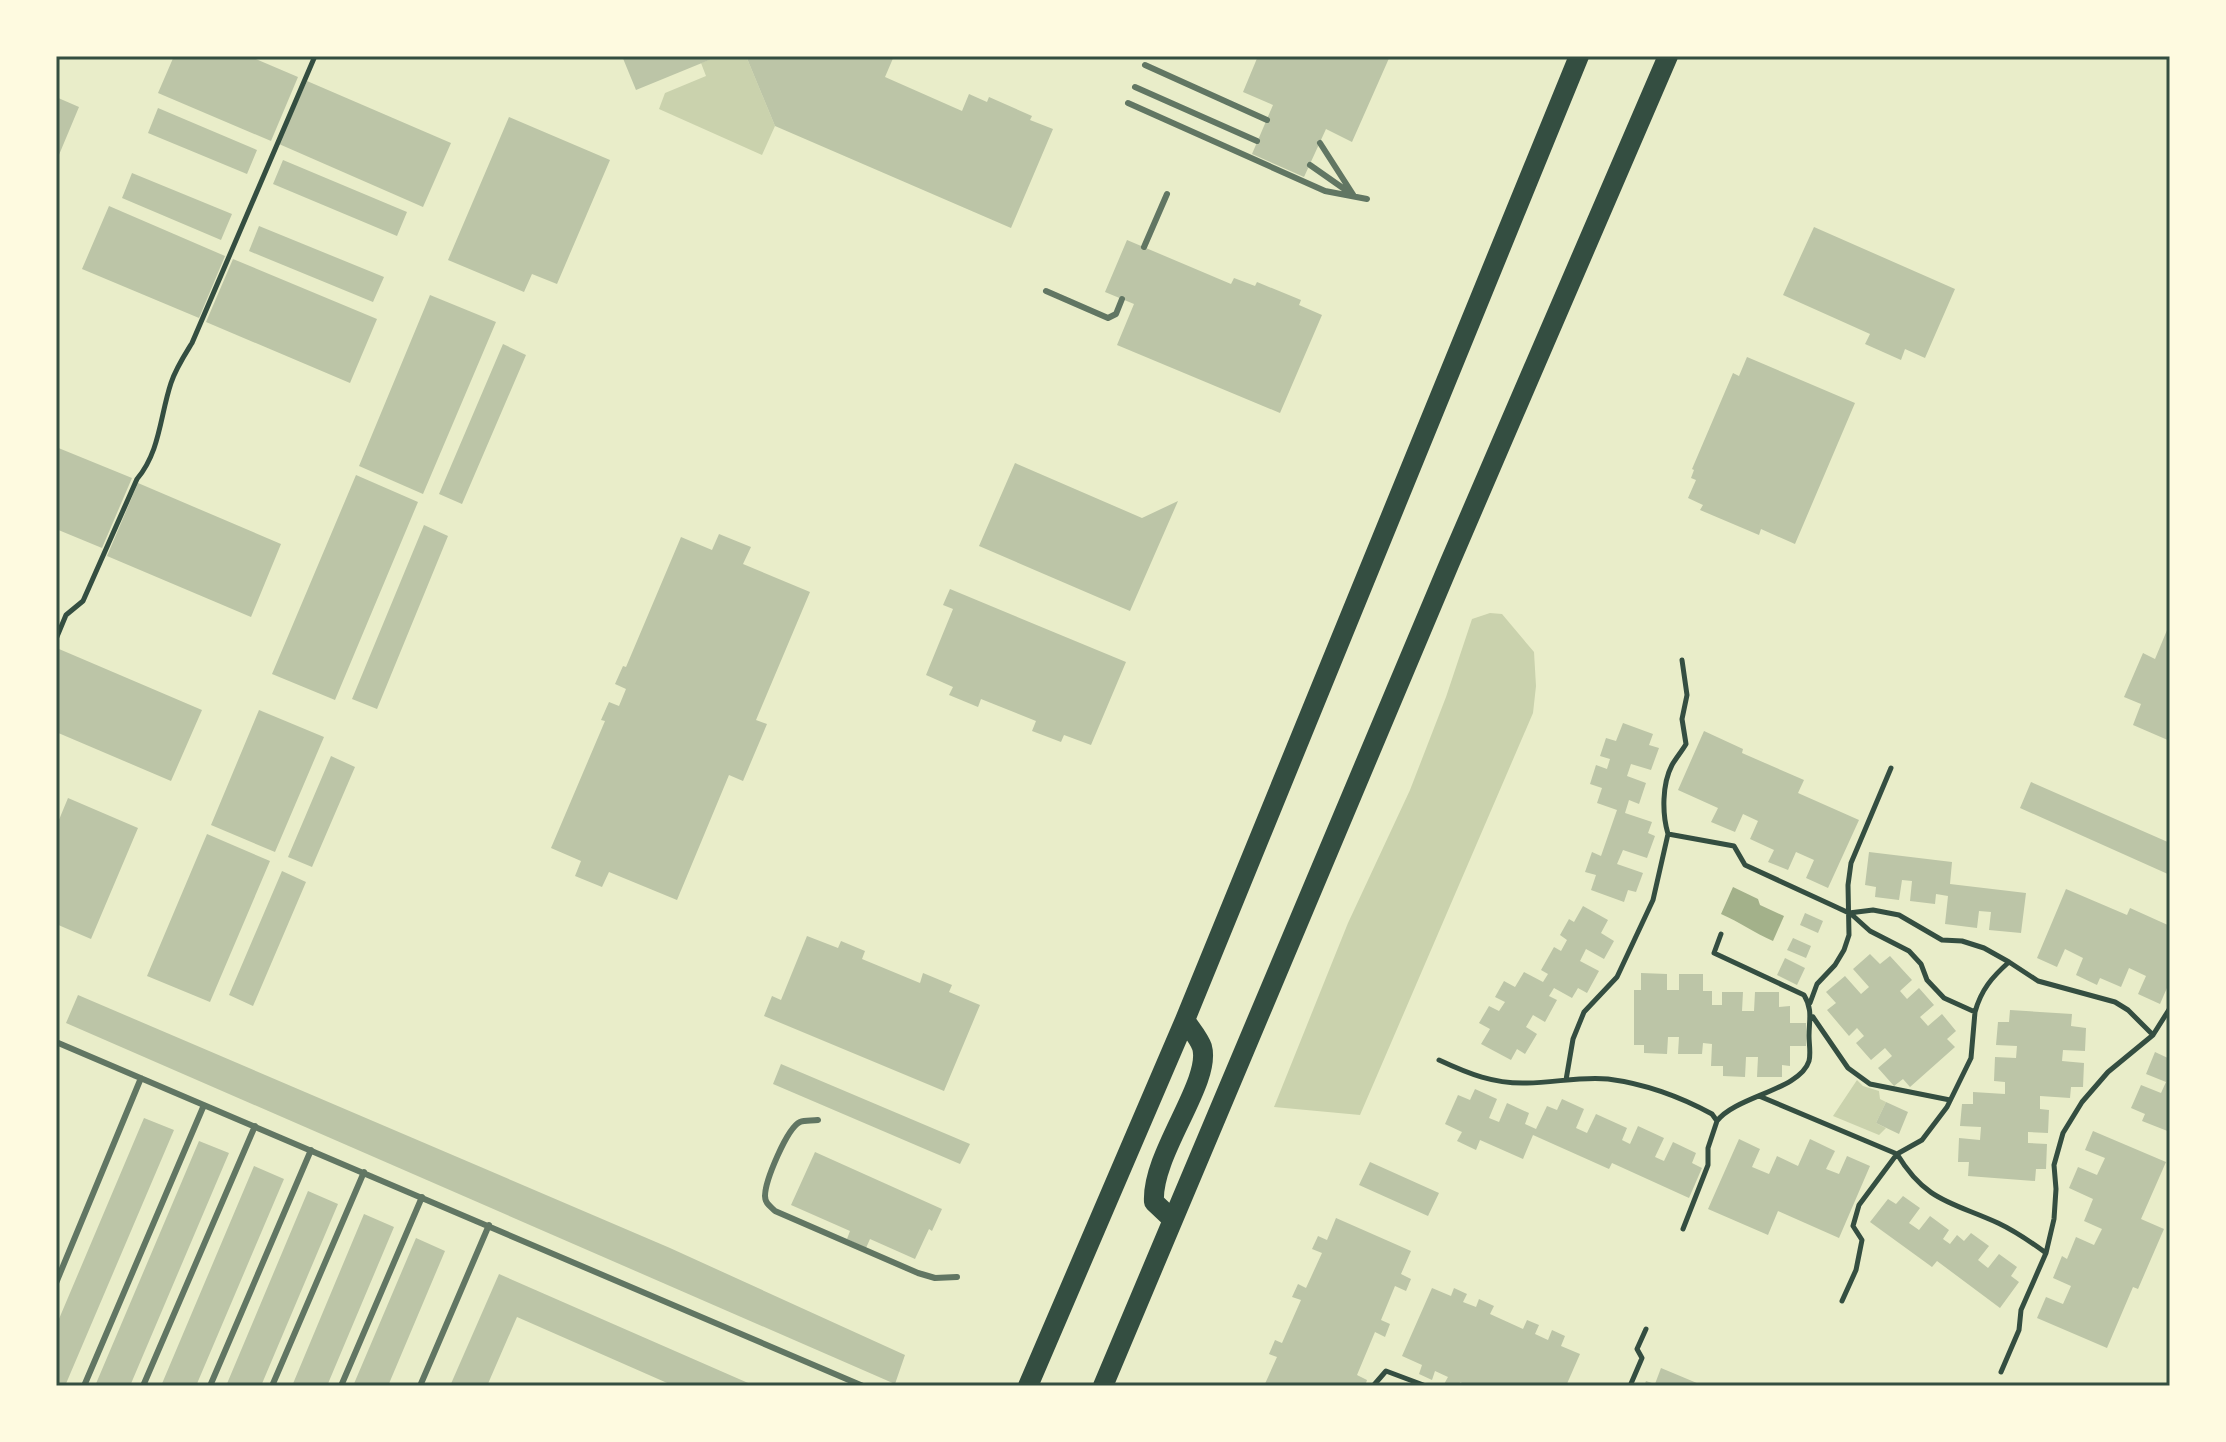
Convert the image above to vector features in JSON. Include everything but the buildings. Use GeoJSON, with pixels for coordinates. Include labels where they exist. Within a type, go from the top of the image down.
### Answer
{"type":"FeatureCollection","features":[{"type":"Feature","properties":{"kind":"main road"},"geometry":{"type":"LineString","coordinates":[[1028,1386],[1185,1020],[1579,56]]}},
{"type":"Feature","properties":{"kind":"main road"},"geometry":{"type":"LineString","coordinates":[[1103,1386],[1450,562],[1668,56]]}},
{"type":"Feature","properties":{"kind":"main road"},"geometry":{"type":"LineString","coordinates":[[1172,1219],[1154,1202],[1153,1188],[1159,1166],[1202,1070],[1202,1047],[1185,1020]]}},
{"type":"Feature","properties":{"kind":"lane"},"geometry":{"type":"LineString","coordinates":[[1145,65],[1267,120]]}},
{"type":"Feature","properties":{"kind":"lane"},"geometry":{"type":"LineString","coordinates":[[1135,87],[1257,141]]}},
{"type":"Feature","properties":{"kind":"lane"},"geometry":{"type":"LineString","coordinates":[[1128,103],[1325,191],[1367,199]]}},
{"type":"Feature","properties":{"kind":"lane"},"geometry":{"type":"LineString","coordinates":[[1320,143],[1354,196]]}},
{"type":"Feature","properties":{"kind":"lane"},"geometry":{"type":"LineString","coordinates":[[1310,165],[1354,196]]}},
{"type":"Feature","properties":{"kind":"lane"},"geometry":{"type":"LineString","coordinates":[[1144,247],[1167,194]]}},
{"type":"Feature","properties":{"kind":"lane"},"geometry":{"type":"LineString","coordinates":[[1046,291],[1108,318],[1116,314],[1122,299]]}},
{"type":"Feature","properties":{"kind":"lane"},"geometry":{"type":"LineString","coordinates":[[56,1042],[863,1386]]}},
{"type":"Feature","properties":{"kind":"lane"},"geometry":{"type":"LineString","coordinates":[[56,1283],[141,1078]]}},
{"type":"Feature","properties":{"kind":"lane"},"geometry":{"type":"LineString","coordinates":[[84,1386],[204,1105]]}},
{"type":"Feature","properties":{"kind":"lane"},"geometry":{"type":"LineString","coordinates":[[818,1120],[801,1121],[790,1129],[768,1180],[767,1203],[775,1211],[918,1273],[935,1278],[957,1277]]}},
{"type":"Feature","properties":{"kind":"lane"},"geometry":{"type":"LineString","coordinates":[[143,1386],[255,1126]]}},
{"type":"Feature","properties":{"kind":"lane"},"geometry":{"type":"LineString","coordinates":[[210,1386],[311,1150]]}},
{"type":"Feature","properties":{"kind":"lane"},"geometry":{"type":"LineString","coordinates":[[272,1386],[364,1172]]}},
{"type":"Feature","properties":{"kind":"lane"},"geometry":{"type":"LineString","coordinates":[[341,1386],[422,1197]]}},
{"type":"Feature","properties":{"kind":"lane"},"geometry":{"type":"LineString","coordinates":[[420,1386],[489,1225]]}},
{"type":"Feature","properties":{"kind":"path"},"geometry":{"type":"LineString","coordinates":[[56,639],[66,615],[83,601],[137,479],[145,470],[158,439],[178,365],[192,343],[315,56]]}},
{"type":"Feature","properties":{"kind":"path"},"geometry":{"type":"LineString","coordinates":[[1566,1080],[1573,1039],[1584,1012],[1617,977],[1653,900],[1668,834],[1664,821],[1666,787],[1671,767],[1686,744],[1682,719],[1687,695],[1682,660]]}},
{"type":"Feature","properties":{"kind":"path"},"geometry":{"type":"LineString","coordinates":[[1683,1229],[1708,1165],[1708,1148],[1717,1121],[1723,1113],[1791,1079],[1808,1064],[1810,1004],[1817,984],[1844,950],[1849,935],[1851,863],[1891,768]]}},
{"type":"Feature","properties":{"kind":"path"},"geometry":{"type":"LineString","coordinates":[[1668,834],[1734,846],[1745,865],[1849,913],[1870,931],[1909,951],[1921,964],[1927,980],[1944,998],[1975,1012]]}},
{"type":"Feature","properties":{"kind":"path"},"geometry":{"type":"LineString","coordinates":[[1849,913],[1873,910],[1899,915],[1942,940],[1962,941],[1984,948],[2038,981],[2115,1002],[2128,1010],[2153,1035]]}},
{"type":"Feature","properties":{"kind":"path"},"geometry":{"type":"LineString","coordinates":[[1721,934],[1714,953],[1804,995],[1810,1004]]}},
{"type":"Feature","properties":{"kind":"path"},"geometry":{"type":"LineString","coordinates":[[1842,1301],[1856,1270],[1862,1240],[1853,1226],[1859,1205],[1897,1154],[1922,1140],[1947,1107],[1971,1058],[1979,996],[1991,978],[2009,962]]}},
{"type":"Feature","properties":{"kind":"path"},"geometry":{"type":"LineString","coordinates":[[2001,1372],[2019,1330],[2021,1310],[2046,1253],[2054,1219],[2054,1165],[2063,1133],[2082,1102],[2108,1072],[2153,1035],[2170,1008]]}},
{"type":"Feature","properties":{"kind":"path"},"geometry":{"type":"LineString","coordinates":[[1811,1015],[1848,1068],[1870,1084],[1950,1100]]}},
{"type":"Feature","properties":{"kind":"path"},"geometry":{"type":"LineString","coordinates":[[1439,1060],[1489,1081],[1528,1083],[1605,1079],[1666,1091],[1712,1114],[1717,1121]]}},
{"type":"Feature","properties":{"kind":"path"},"geometry":{"type":"LineString","coordinates":[[1759,1096],[1897,1154],[1906,1169],[1932,1195],[1998,1222],[2046,1253]]}},
{"type":"Feature","properties":{"kind":"path"},"geometry":{"type":"LineString","coordinates":[[1630,1386],[1642,1358],[1637,1349],[1646,1329]]}},
{"type":"Feature","properties":{"kind":"path"},"geometry":{"type":"LineString","coordinates":[[1373,1386],[1386,1371],[1426,1386]]}},
{"type":"Feature","properties":{"kind":"shaded area"},"geometry":{"type":"Polygon","coordinates":[[[719,56],[746,56],[775,126],[762,155],[659,109],[665,93],[706,76],[701,63],[719,56]]]}},
{"type":"Feature","properties":{"kind":"shaded area"},"geometry":{"type":"Polygon","coordinates":[[[1490,613],[1502,614],[1534,652],[1536,686],[1533,713],[1360,1115],[1274,1107],[1348,923],[1410,790],[1472,619],[1490,613]]]}},
{"type":"Feature","properties":{"kind":"shaded area"},"geometry":{"type":"Polygon","coordinates":[[[1733,887],[1784,916],[1773,941],[1721,914],[1733,887]]]}},
{"type":"Feature","properties":{"kind":"shaded area"},"geometry":{"type":"Polygon","coordinates":[[[1857,1080],[1863,1086],[1879,1091],[1880,1099],[1886,1102],[1876,1123],[1886,1128],[1879,1135],[1833,1116],[1857,1080]]]}}]}
